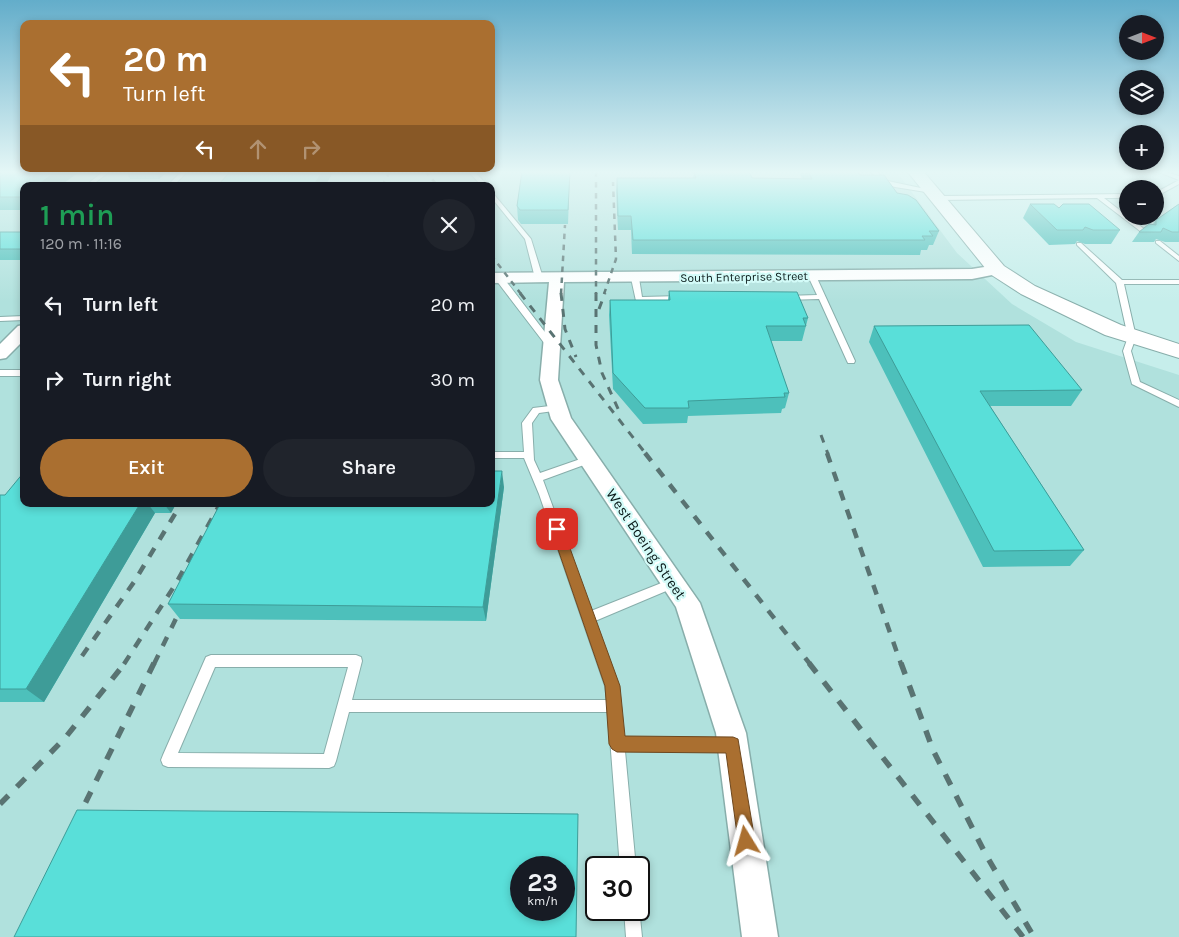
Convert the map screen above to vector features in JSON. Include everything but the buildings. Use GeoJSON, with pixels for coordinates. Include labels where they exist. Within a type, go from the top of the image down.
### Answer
{"type":"FeatureCollection","features":[{"type":"Feature","properties":{"kind":"street"},"geometry":{"type":"LineString","coordinates":[[951,215],[997,270],[1028,290],[1132,337],[1179,351]]}},
{"type":"Feature","properties":{"kind":"street","name":"South Enterprise Street"},"geometry":{"type":"LineString","coordinates":[[495,278],[972,274],[997,270]]}},
{"type":"Feature","properties":{"kind":"street","name":"West Boeing Street"},"geometry":{"type":"LineString","coordinates":[[548,278],[552,348],[549,380],[560,419],[687,603],[731,733],[760,937]]}},
{"type":"Feature","properties":{"kind":"street"},"geometry":{"type":"LineString","coordinates":[[0,354],[20,334]]}},
{"type":"Feature","properties":{"kind":"lane"},"geometry":{"type":"LineString","coordinates":[[508,215],[528,239],[548,278]]}},
{"type":"Feature","properties":{"kind":"lane"},"geometry":{"type":"LineString","coordinates":[[1122,215],[1146,233]]}},
{"type":"Feature","properties":{"kind":"lane"},"geometry":{"type":"LineString","coordinates":[[1158,242],[1179,259]]}},
{"type":"Feature","properties":{"kind":"lane"},"geometry":{"type":"LineString","coordinates":[[1079,244],[1120,282],[1132,337],[1127,350],[1136,384],[1179,404]]}},
{"type":"Feature","properties":{"kind":"lane"},"geometry":{"type":"LineString","coordinates":[[812,276],[851,361]]}},
{"type":"Feature","properties":{"kind":"lane"},"geometry":{"type":"LineString","coordinates":[[495,278],[552,348]]}},
{"type":"Feature","properties":{"kind":"lane"},"geometry":{"type":"LineString","coordinates":[[635,278],[639,299],[687,298]]}},
{"type":"Feature","properties":{"kind":"lane"},"geometry":{"type":"LineString","coordinates":[[1120,282],[1179,282]]}},
{"type":"Feature","properties":{"kind":"lane"},"geometry":{"type":"LineString","coordinates":[[774,298],[822,297]]}},
{"type":"Feature","properties":{"kind":"lane"},"geometry":{"type":"LineString","coordinates":[[0,319],[20,318]]}},
{"type":"Feature","properties":{"kind":"lane"},"geometry":{"type":"LineString","coordinates":[[0,372],[20,372]]}},
{"type":"Feature","properties":{"kind":"lane"},"geometry":{"type":"LineString","coordinates":[[558,408],[536,410],[527,423],[529,455],[612,686],[627,856]]}},
{"type":"Feature","properties":{"kind":"lane"},"geometry":{"type":"LineString","coordinates":[[495,455],[529,455]]}},
{"type":"Feature","properties":{"kind":"lane"},"geometry":{"type":"LineString","coordinates":[[537,478],[589,460]]}},
{"type":"Feature","properties":{"kind":"lane"},"geometry":{"type":"LineString","coordinates":[[588,618],[674,583]]}},
{"type":"Feature","properties":{"kind":"lane"},"geometry":{"type":"LineString","coordinates":[[210,660],[356,661],[344,706],[329,761],[168,760],[210,660]]}},
{"type":"Feature","properties":{"kind":"lane"},"geometry":{"type":"LineString","coordinates":[[344,706],[614,706]]}},
{"type":"Feature","properties":{"kind":"lane"},"geometry":{"type":"LineString","coordinates":[[617,744],[733,745]]}},
{"type":"Feature","properties":{"kind":"lane"},"geometry":{"type":"LineString","coordinates":[[633,921],[634,937]]}},
{"type":"Feature","properties":{"kind":"shaded area"},"geometry":{"type":"Polygon","coordinates":[[[0,215],[20,215],[20,507],[495,507],[495,215],[929,215],[957,253],[1012,304],[1076,342],[1179,375],[1179,937],[0,937],[0,215]]]}},
{"type":"Feature","properties":{"kind":"railway"},"geometry":{"type":"LineString","coordinates":[[596,215],[596,345],[602,373],[619,411]]}},
{"type":"Feature","properties":{"kind":"railway"},"geometry":{"type":"LineString","coordinates":[[604,294],[616,259],[614,215]]}},
{"type":"Feature","properties":{"kind":"railway"},"geometry":{"type":"LineString","coordinates":[[561,293],[565,225]]}},
{"type":"Feature","properties":{"kind":"railway"},"geometry":{"type":"LineString","coordinates":[[495,260],[521,294]]}},
{"type":"Feature","properties":{"kind":"railway"},"geometry":{"type":"LineString","coordinates":[[520,293],[646,454]]}},
{"type":"Feature","properties":{"kind":"railway"},"geometry":{"type":"LineString","coordinates":[[561,293],[565,329],[576,357]]}},
{"type":"Feature","properties":{"kind":"railway"},"geometry":{"type":"LineString","coordinates":[[599,309],[605,293]]}},
{"type":"Feature","properties":{"kind":"railway"},"geometry":{"type":"LineString","coordinates":[[821,435],[828,454]]}},
{"type":"Feature","properties":{"kind":"railway"},"geometry":{"type":"LineString","coordinates":[[645,453],[810,664]]}},
{"type":"Feature","properties":{"kind":"railway"},"geometry":{"type":"LineString","coordinates":[[827,453],[901,664]]}},
{"type":"Feature","properties":{"kind":"railway"},"geometry":{"type":"LineString","coordinates":[[82,656],[134,582],[179,507]]}},
{"type":"Feature","properties":{"kind":"railway"},"geometry":{"type":"LineString","coordinates":[[124,664],[175,585],[218,507]]}},
{"type":"Feature","properties":{"kind":"railway"},"geometry":{"type":"LineString","coordinates":[[154,664],[183,604]]}},
{"type":"Feature","properties":{"kind":"railway"},"geometry":{"type":"LineString","coordinates":[[0,804],[65,738],[125,663]]}},
{"type":"Feature","properties":{"kind":"railway"},"geometry":{"type":"LineString","coordinates":[[75,824],[154,663]]}},
{"type":"Feature","properties":{"kind":"railway"},"geometry":{"type":"LineString","coordinates":[[809,663],[1023,937]]}},
{"type":"Feature","properties":{"kind":"railway"},"geometry":{"type":"LineString","coordinates":[[901,663],[933,750],[986,855],[1034,937]]}},
{"type":"Feature","properties":{"kind":"route"},"geometry":{"type":"LineString","coordinates":[[557,529],[612,686],[617,744],[733,745],[746,841]]}}]}
